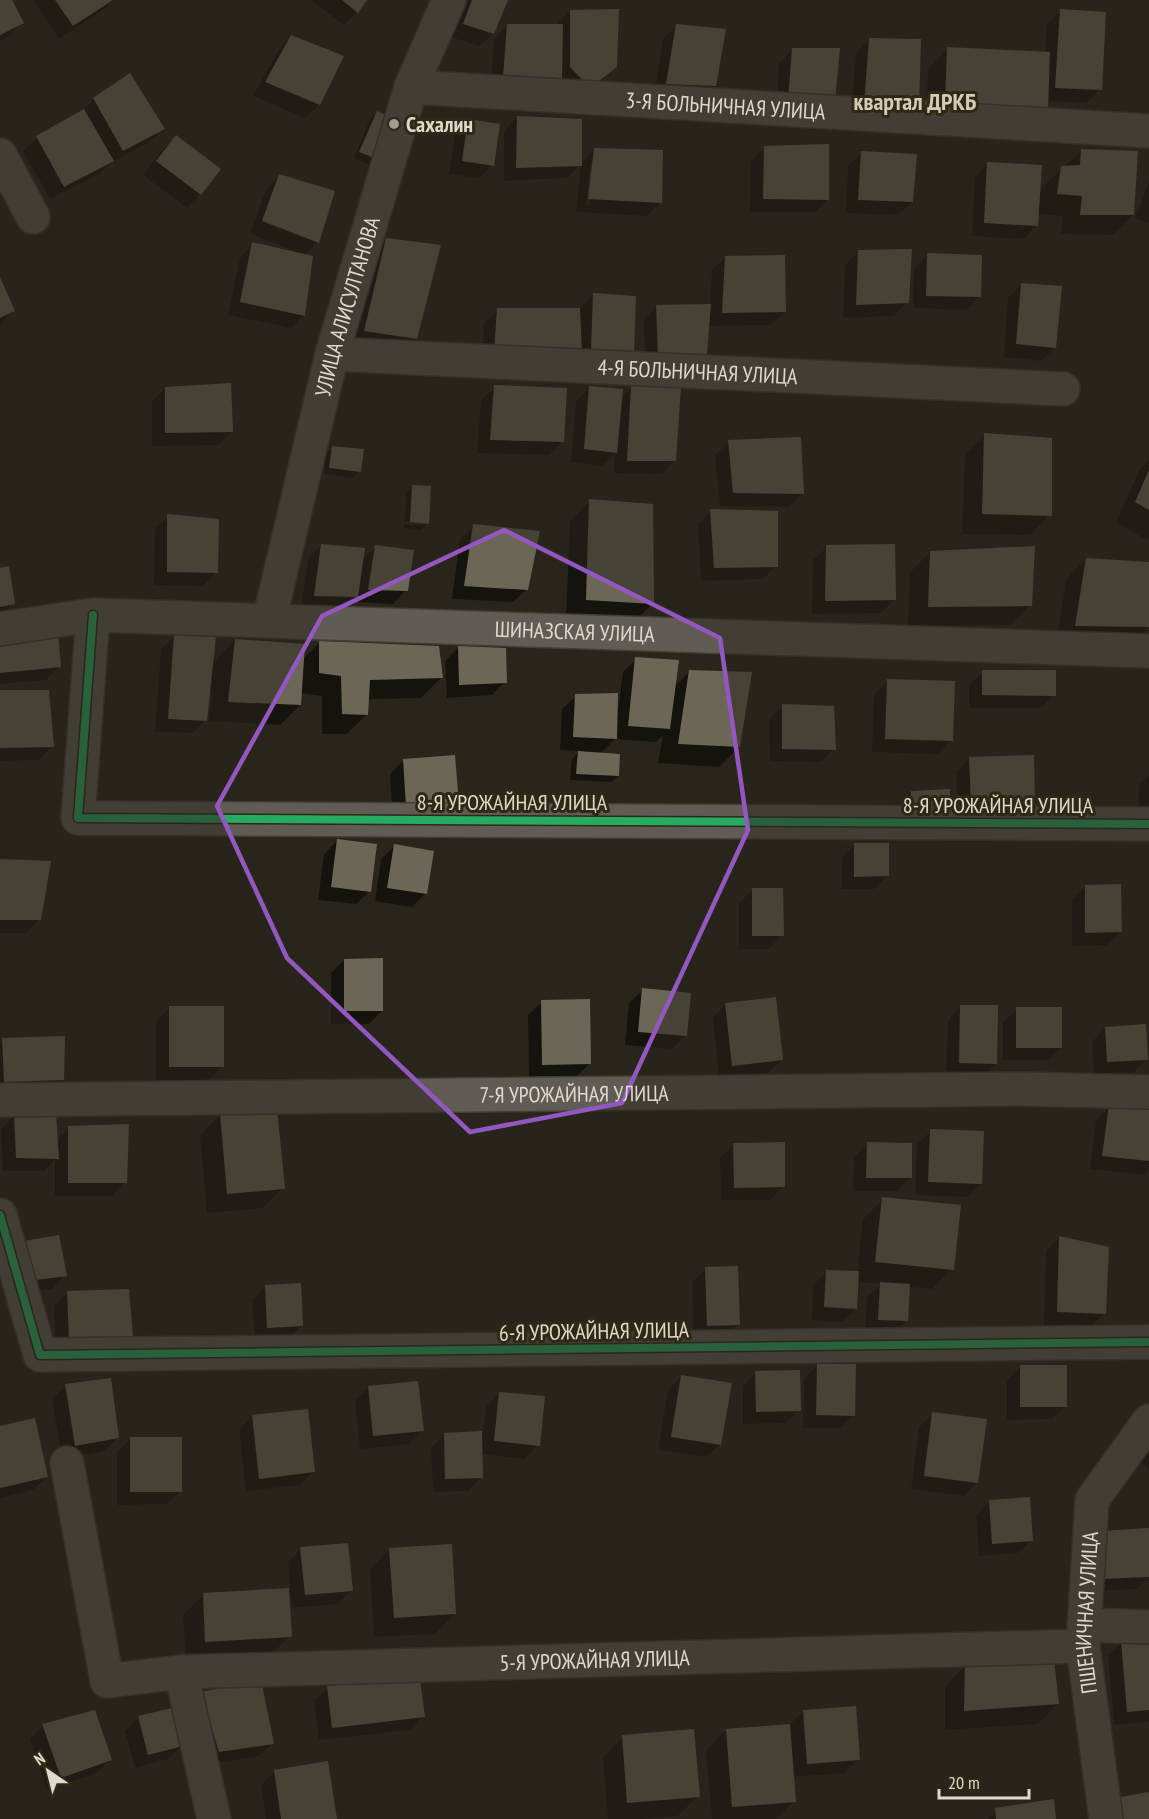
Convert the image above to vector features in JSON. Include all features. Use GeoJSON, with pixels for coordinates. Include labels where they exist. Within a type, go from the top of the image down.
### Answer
{"type":"FeatureCollection","features":[{"type":"Feature","properties":{"kind":"street","name":"УЛИЦА АЛИСУЛТАНОВА"},"geometry":{"type":"LineString","coordinates":[[269,621],[332,354],[411,87],[449,0]]}},
{"type":"Feature","properties":{"kind":"street","name":"3-Я БОЛЬНИЧНАЯ УЛИЦА"},"geometry":{"type":"LineString","coordinates":[[411,87],[1149,131]]}},
{"type":"Feature","properties":{"kind":"street"},"geometry":{"type":"LineString","coordinates":[[0,155],[33,217]]}},
{"type":"Feature","properties":{"kind":"street","name":"4-Я БОЛЬНИЧНАЯ УЛИЦА"},"geometry":{"type":"LineString","coordinates":[[332,354],[1064,389]]}},
{"type":"Feature","properties":{"kind":"street","name":"ШИНАЗСКАЯ УЛИЦА"},"geometry":{"type":"LineString","coordinates":[[0,629],[93,615],[1149,651]]}},
{"type":"Feature","properties":{"kind":"street","name":"8-Я УРОЖАЙНАЯ УЛИЦА"},"geometry":{"type":"LineString","coordinates":[[93,615],[78,818],[1149,824]]}},
{"type":"Feature","properties":{"kind":"street","name":"7-Я УРОЖАЙНАЯ УЛИЦА"},"geometry":{"type":"LineString","coordinates":[[0,1100],[1021,1089],[1149,1092]]}},
{"type":"Feature","properties":{"kind":"street","name":"6-Я УРОЖАЙНАЯ УЛИЦА"},"geometry":{"type":"LineString","coordinates":[[0,1215],[40,1355],[1149,1342]]}},
{"type":"Feature","properties":{"kind":"street","name":"ПШЕНИЧНАЯ УЛИЦА"},"geometry":{"type":"LineString","coordinates":[[1106,1819],[1084,1636],[1092,1500],[1149,1421]]}},
{"type":"Feature","properties":{"kind":"street","name":"5-Я УРОЖАЙНАЯ УЛИЦА"},"geometry":{"type":"LineString","coordinates":[[67,1463],[107,1681],[181,1672],[1084,1636],[1149,1627]]}},
{"type":"Feature","properties":{"kind":"street"},"geometry":{"type":"LineString","coordinates":[[181,1672],[214,1819]]}},
{"type":"Feature","properties":{"kind":"highlighted area"},"geometry":{"type":"Polygon","coordinates":[[[504,530],[720,638],[748,830],[622,1103],[470,1132],[287,958],[217,806],[322,616],[504,530]]]}},
{"type":"Feature","properties":{"kind":"building"},"geometry":{"type":"Polygon","coordinates":[[[0,0],[12,0],[24,23],[0,35],[0,0]]]}},
{"type":"Feature","properties":{"kind":"building"},"geometry":{"type":"Polygon","coordinates":[[[55,0],[113,0],[73,26],[55,0]]]}},
{"type":"Feature","properties":{"kind":"building"},"geometry":{"type":"Polygon","coordinates":[[[342,0],[367,0],[358,13],[342,0]]]}},
{"type":"Feature","properties":{"kind":"building"},"geometry":{"type":"Polygon","coordinates":[[[472,0],[508,0],[494,34],[463,24],[472,0]]]}},
{"type":"Feature","properties":{"kind":"building"},"geometry":{"type":"Polygon","coordinates":[[[619,9],[617,67],[590,88],[570,67],[570,10],[619,9]]]}},
{"type":"Feature","properties":{"kind":"building"},"geometry":{"type":"Polygon","coordinates":[[[1060,9],[1106,12],[1102,90],[1055,88],[1060,9]]]}},
{"type":"Feature","properties":{"kind":"building"},"geometry":{"type":"Polygon","coordinates":[[[507,24],[563,24],[562,82],[503,77],[507,24]]]}},
{"type":"Feature","properties":{"kind":"building"},"geometry":{"type":"Polygon","coordinates":[[[676,24],[726,29],[716,86],[666,84],[676,24]]]}},
{"type":"Feature","properties":{"kind":"building"},"geometry":{"type":"Polygon","coordinates":[[[291,35],[344,56],[320,105],[265,82],[291,35]]]}},
{"type":"Feature","properties":{"kind":"building"},"geometry":{"type":"Polygon","coordinates":[[[869,38],[921,39],[919,108],[864,106],[869,38]]]}},
{"type":"Feature","properties":{"kind":"building"},"geometry":{"type":"Polygon","coordinates":[[[947,47],[1050,52],[1048,110],[945,106],[947,47]]]}},
{"type":"Feature","properties":{"kind":"building"},"geometry":{"type":"Polygon","coordinates":[[[792,48],[840,48],[835,101],[788,100],[792,48]]]}},
{"type":"Feature","properties":{"kind":"building"},"geometry":{"type":"Polygon","coordinates":[[[130,73],[165,129],[123,151],[93,98],[130,73]]]}},
{"type":"Feature","properties":{"kind":"building"},"geometry":{"type":"Polygon","coordinates":[[[84,109],[114,161],[64,187],[36,136],[84,109]]]}},
{"type":"Feature","properties":{"kind":"building"},"geometry":{"type":"Polygon","coordinates":[[[377,111],[394,119],[377,159],[359,152],[377,111]]]}},
{"type":"Feature","properties":{"kind":"building"},"geometry":{"type":"Polygon","coordinates":[[[517,116],[582,119],[582,166],[516,168],[517,116]]]}},
{"type":"Feature","properties":{"kind":"building"},"geometry":{"type":"Polygon","coordinates":[[[468,119],[500,124],[494,166],[462,161],[468,119]]]}},
{"type":"Feature","properties":{"kind":"building"},"geometry":{"type":"Polygon","coordinates":[[[176,135],[221,169],[201,195],[156,161],[176,135]]]}},
{"type":"Feature","properties":{"kind":"building"},"geometry":{"type":"Polygon","coordinates":[[[829,144],[829,200],[763,199],[764,146],[829,144]]]}},
{"type":"Feature","properties":{"kind":"building"},"geometry":{"type":"Polygon","coordinates":[[[594,148],[663,150],[662,203],[588,199],[594,148]]]}},
{"type":"Feature","properties":{"kind":"building"},"geometry":{"type":"Polygon","coordinates":[[[1081,149],[1138,151],[1134,215],[1080,215],[1082,196],[1057,194],[1061,166],[1080,165],[1081,149]]]}},
{"type":"Feature","properties":{"kind":"building"},"geometry":{"type":"Polygon","coordinates":[[[861,151],[917,154],[913,202],[858,200],[861,151]]]}},
{"type":"Feature","properties":{"kind":"building"},"geometry":{"type":"Polygon","coordinates":[[[987,162],[1042,165],[1038,226],[984,223],[987,162]]]}},
{"type":"Feature","properties":{"kind":"building"},"geometry":{"type":"Polygon","coordinates":[[[279,174],[335,191],[319,243],[262,221],[279,174]]]}},
{"type":"Feature","properties":{"kind":"building"},"geometry":{"type":"Polygon","coordinates":[[[386,238],[441,245],[417,339],[364,331],[386,238]]]}},
{"type":"Feature","properties":{"kind":"building"},"geometry":{"type":"Polygon","coordinates":[[[252,242],[313,256],[305,316],[240,302],[252,242]]]}},
{"type":"Feature","properties":{"kind":"building"},"geometry":{"type":"Polygon","coordinates":[[[912,249],[909,303],[856,305],[858,250],[912,249]]]}},
{"type":"Feature","properties":{"kind":"building"},"geometry":{"type":"Polygon","coordinates":[[[927,253],[982,255],[981,297],[926,296],[927,253]]]}},
{"type":"Feature","properties":{"kind":"building"},"geometry":{"type":"Polygon","coordinates":[[[785,255],[786,312],[722,313],[725,256],[785,255]]]}},
{"type":"Feature","properties":{"kind":"building"},"geometry":{"type":"Polygon","coordinates":[[[0,277],[15,311],[0,318],[0,277]]]}},
{"type":"Feature","properties":{"kind":"building"},"geometry":{"type":"Polygon","coordinates":[[[1021,283],[1062,286],[1056,348],[1016,344],[1021,283]]]}},
{"type":"Feature","properties":{"kind":"building"},"geometry":{"type":"Polygon","coordinates":[[[593,293],[636,296],[634,353],[591,350],[593,293]]]}},
{"type":"Feature","properties":{"kind":"building"},"geometry":{"type":"Polygon","coordinates":[[[711,304],[707,354],[658,355],[656,305],[711,304]]]}},
{"type":"Feature","properties":{"kind":"building"},"geometry":{"type":"Polygon","coordinates":[[[497,308],[580,308],[582,354],[494,352],[497,308]]]}},
{"type":"Feature","properties":{"kind":"building"},"geometry":{"type":"Polygon","coordinates":[[[231,383],[233,432],[165,433],[165,387],[231,383]]]}},
{"type":"Feature","properties":{"kind":"building"},"geometry":{"type":"Polygon","coordinates":[[[494,385],[567,388],[564,442],[490,440],[494,385]]]}},
{"type":"Feature","properties":{"kind":"building"},"geometry":{"type":"Polygon","coordinates":[[[589,386],[623,389],[617,453],[584,449],[589,386]]]}},
{"type":"Feature","properties":{"kind":"building"},"geometry":{"type":"Polygon","coordinates":[[[631,386],[681,387],[676,461],[627,461],[631,386]]]}},
{"type":"Feature","properties":{"kind":"building"},"geometry":{"type":"Polygon","coordinates":[[[984,433],[1052,438],[1052,516],[982,514],[984,433]]]}},
{"type":"Feature","properties":{"kind":"building"},"geometry":{"type":"Polygon","coordinates":[[[801,437],[804,494],[733,493],[728,440],[801,437]]]}},
{"type":"Feature","properties":{"kind":"building"},"geometry":{"type":"Polygon","coordinates":[[[332,446],[364,449],[361,472],[329,468],[332,446]]]}},
{"type":"Feature","properties":{"kind":"building"},"geometry":{"type":"Polygon","coordinates":[[[1149,470],[1149,510],[1135,502],[1149,470]]]}},
{"type":"Feature","properties":{"kind":"building"},"geometry":{"type":"Polygon","coordinates":[[[412,485],[431,486],[429,524],[410,522],[412,485]]]}},
{"type":"Feature","properties":{"kind":"building"},"geometry":{"type":"Polygon","coordinates":[[[589,499],[653,504],[654,604],[586,600],[589,499]]]}},
{"type":"Feature","properties":{"kind":"building"},"geometry":{"type":"Polygon","coordinates":[[[710,509],[778,511],[778,567],[714,568],[710,509]]]}},
{"type":"Feature","properties":{"kind":"building"},"geometry":{"type":"Polygon","coordinates":[[[167,514],[219,519],[218,573],[167,572],[167,514]]]}},
{"type":"Feature","properties":{"kind":"building"},"geometry":{"type":"Polygon","coordinates":[[[473,524],[540,531],[528,590],[464,586],[473,524]]]}},
{"type":"Feature","properties":{"kind":"building"},"geometry":{"type":"Polygon","coordinates":[[[321,544],[365,548],[358,597],[314,596],[321,544]]]}},
{"type":"Feature","properties":{"kind":"building"},"geometry":{"type":"Polygon","coordinates":[[[895,544],[896,600],[825,601],[826,545],[895,544]]]}},
{"type":"Feature","properties":{"kind":"building"},"geometry":{"type":"Polygon","coordinates":[[[375,545],[414,550],[408,591],[368,590],[375,545]]]}},
{"type":"Feature","properties":{"kind":"building"},"geometry":{"type":"Polygon","coordinates":[[[1035,546],[1032,606],[928,607],[930,551],[1035,546]]]}},
{"type":"Feature","properties":{"kind":"building"},"geometry":{"type":"Polygon","coordinates":[[[1086,558],[1149,562],[1149,627],[1075,626],[1086,558]]]}},
{"type":"Feature","properties":{"kind":"building"},"geometry":{"type":"Polygon","coordinates":[[[9,566],[15,604],[0,607],[0,568],[9,566]]]}},
{"type":"Feature","properties":{"kind":"building"},"geometry":{"type":"Polygon","coordinates":[[[58,632],[61,667],[0,673],[0,639],[58,632]]]}},
{"type":"Feature","properties":{"kind":"building"},"geometry":{"type":"Polygon","coordinates":[[[174,634],[216,636],[207,721],[168,719],[174,634]]]}},
{"type":"Feature","properties":{"kind":"building"},"geometry":{"type":"Polygon","coordinates":[[[235,639],[305,644],[301,705],[228,702],[235,639]]]}},
{"type":"Feature","properties":{"kind":"building"},"geometry":{"type":"Polygon","coordinates":[[[319,641],[439,646],[443,678],[370,680],[368,715],[342,714],[341,676],[319,673],[319,641]]]}},
{"type":"Feature","properties":{"kind":"building"},"geometry":{"type":"Polygon","coordinates":[[[458,646],[506,648],[507,683],[459,685],[458,646]]]}},
{"type":"Feature","properties":{"kind":"building"},"geometry":{"type":"Polygon","coordinates":[[[635,657],[679,660],[670,729],[628,726],[635,657]]]}},
{"type":"Feature","properties":{"kind":"building"},"geometry":{"type":"Polygon","coordinates":[[[689,670],[752,672],[740,747],[678,744],[689,670]]]}},
{"type":"Feature","properties":{"kind":"building"},"geometry":{"type":"Polygon","coordinates":[[[982,670],[1056,670],[1056,696],[982,695],[982,670]]]}},
{"type":"Feature","properties":{"kind":"building"},"geometry":{"type":"Polygon","coordinates":[[[887,679],[955,681],[953,741],[885,739],[887,679]]]}},
{"type":"Feature","properties":{"kind":"building"},"geometry":{"type":"Polygon","coordinates":[[[0,690],[49,690],[54,747],[0,748],[0,690]]]}},
{"type":"Feature","properties":{"kind":"building"},"geometry":{"type":"Polygon","coordinates":[[[618,693],[617,739],[573,737],[575,694],[618,693]]]}},
{"type":"Feature","properties":{"kind":"building"},"geometry":{"type":"Polygon","coordinates":[[[782,704],[834,706],[836,750],[782,749],[782,704]]]}},
{"type":"Feature","properties":{"kind":"building"},"geometry":{"type":"Polygon","coordinates":[[[578,751],[620,754],[619,776],[576,774],[578,751]]]}},
{"type":"Feature","properties":{"kind":"building"},"geometry":{"type":"Polygon","coordinates":[[[455,755],[460,817],[407,822],[403,759],[455,755]]]}},
{"type":"Feature","properties":{"kind":"building"},"geometry":{"type":"Polygon","coordinates":[[[1034,755],[1035,804],[971,806],[969,757],[1034,755]]]}},
{"type":"Feature","properties":{"kind":"building"},"geometry":{"type":"Polygon","coordinates":[[[950,789],[950,810],[911,812],[911,791],[950,789]]]}},
{"type":"Feature","properties":{"kind":"building"},"geometry":{"type":"Polygon","coordinates":[[[337,839],[377,844],[371,892],[331,887],[337,839]]]}},
{"type":"Feature","properties":{"kind":"building"},"geometry":{"type":"Polygon","coordinates":[[[854,843],[889,843],[889,876],[854,877],[854,843]]]}},
{"type":"Feature","properties":{"kind":"building"},"geometry":{"type":"Polygon","coordinates":[[[394,844],[434,851],[427,894],[387,888],[394,844]]]}},
{"type":"Feature","properties":{"kind":"building"},"geometry":{"type":"Polygon","coordinates":[[[0,859],[51,861],[41,920],[0,920],[0,859]]]}},
{"type":"Feature","properties":{"kind":"building"},"geometry":{"type":"Polygon","coordinates":[[[1121,884],[1122,932],[1085,933],[1085,885],[1121,884]]]}},
{"type":"Feature","properties":{"kind":"building"},"geometry":{"type":"Polygon","coordinates":[[[752,888],[783,888],[784,936],[752,936],[752,888]]]}},
{"type":"Feature","properties":{"kind":"building"},"geometry":{"type":"Polygon","coordinates":[[[383,958],[383,1011],[344,1011],[344,959],[383,958]]]}},
{"type":"Feature","properties":{"kind":"building"},"geometry":{"type":"Polygon","coordinates":[[[642,988],[691,993],[687,1036],[638,1032],[642,988]]]}},
{"type":"Feature","properties":{"kind":"building"},"geometry":{"type":"Polygon","coordinates":[[[776,997],[783,1060],[732,1066],[725,1003],[776,997]]]}},
{"type":"Feature","properties":{"kind":"building"},"geometry":{"type":"Polygon","coordinates":[[[590,999],[591,1064],[542,1065],[541,1000],[590,999]]]}},
{"type":"Feature","properties":{"kind":"building"},"geometry":{"type":"Polygon","coordinates":[[[960,1005],[998,1005],[997,1064],[959,1063],[960,1005]]]}},
{"type":"Feature","properties":{"kind":"building"},"geometry":{"type":"Polygon","coordinates":[[[169,1006],[224,1006],[224,1067],[169,1067],[169,1006]]]}},
{"type":"Feature","properties":{"kind":"building"},"geometry":{"type":"Polygon","coordinates":[[[1016,1007],[1062,1007],[1062,1048],[1016,1048],[1016,1007]]]}},
{"type":"Feature","properties":{"kind":"building"},"geometry":{"type":"Polygon","coordinates":[[[1146,1024],[1148,1060],[1107,1062],[1105,1027],[1146,1024]]]}},
{"type":"Feature","properties":{"kind":"building"},"geometry":{"type":"Polygon","coordinates":[[[65,1036],[64,1080],[4,1082],[2,1038],[65,1036]]]}},
{"type":"Feature","properties":{"kind":"building"},"geometry":{"type":"Polygon","coordinates":[[[1109,1105],[1149,1110],[1149,1161],[1102,1156],[1109,1105]]]}},
{"type":"Feature","properties":{"kind":"building"},"geometry":{"type":"Polygon","coordinates":[[[277,1108],[285,1189],[227,1194],[220,1113],[277,1108]]]}},
{"type":"Feature","properties":{"kind":"building"},"geometry":{"type":"Polygon","coordinates":[[[56,1113],[59,1159],[16,1158],[14,1114],[56,1113]]]}},
{"type":"Feature","properties":{"kind":"building"},"geometry":{"type":"Polygon","coordinates":[[[129,1124],[127,1183],[68,1183],[68,1126],[129,1124]]]}},
{"type":"Feature","properties":{"kind":"building"},"geometry":{"type":"Polygon","coordinates":[[[930,1129],[984,1131],[982,1184],[928,1182],[930,1129]]]}},
{"type":"Feature","properties":{"kind":"building"},"geometry":{"type":"Polygon","coordinates":[[[785,1142],[785,1187],[734,1188],[733,1143],[785,1142]]]}},
{"type":"Feature","properties":{"kind":"building"},"geometry":{"type":"Polygon","coordinates":[[[867,1142],[912,1143],[912,1178],[866,1178],[867,1142]]]}},
{"type":"Feature","properties":{"kind":"building"},"geometry":{"type":"Polygon","coordinates":[[[882,1197],[961,1205],[954,1270],[875,1262],[882,1197]]]}},
{"type":"Feature","properties":{"kind":"building"},"geometry":{"type":"Polygon","coordinates":[[[59,1235],[67,1276],[36,1280],[24,1241],[59,1235]]]}},
{"type":"Feature","properties":{"kind":"building"},"geometry":{"type":"Polygon","coordinates":[[[1059,1236],[1109,1247],[1106,1314],[1057,1312],[1059,1236]]]}},
{"type":"Feature","properties":{"kind":"building"},"geometry":{"type":"Polygon","coordinates":[[[738,1266],[740,1325],[707,1326],[705,1267],[738,1266]]]}},
{"type":"Feature","properties":{"kind":"building"},"geometry":{"type":"Polygon","coordinates":[[[826,1270],[859,1271],[857,1309],[824,1307],[826,1270]]]}},
{"type":"Feature","properties":{"kind":"building"},"geometry":{"type":"Polygon","coordinates":[[[880,1282],[910,1284],[908,1321],[878,1320],[880,1282]]]}},
{"type":"Feature","properties":{"kind":"building"},"geometry":{"type":"Polygon","coordinates":[[[301,1283],[303,1326],[267,1328],[265,1285],[301,1283]]]}},
{"type":"Feature","properties":{"kind":"building"},"geometry":{"type":"Polygon","coordinates":[[[129,1289],[133,1337],[69,1340],[67,1291],[129,1289]]]}},
{"type":"Feature","properties":{"kind":"building"},"geometry":{"type":"Polygon","coordinates":[[[817,1364],[856,1364],[855,1416],[816,1415],[817,1364]]]}},
{"type":"Feature","properties":{"kind":"building"},"geometry":{"type":"Polygon","coordinates":[[[1020,1365],[1067,1365],[1067,1407],[1020,1407],[1020,1365]]]}},
{"type":"Feature","properties":{"kind":"building"},"geometry":{"type":"Polygon","coordinates":[[[800,1370],[801,1411],[756,1412],[755,1371],[800,1370]]]}},
{"type":"Feature","properties":{"kind":"building"},"geometry":{"type":"Polygon","coordinates":[[[681,1375],[732,1383],[721,1445],[671,1437],[681,1375]]]}},
{"type":"Feature","properties":{"kind":"building"},"geometry":{"type":"Polygon","coordinates":[[[111,1378],[119,1438],[75,1446],[65,1384],[111,1378]]]}},
{"type":"Feature","properties":{"kind":"building"},"geometry":{"type":"Polygon","coordinates":[[[418,1381],[424,1431],[373,1436],[368,1386],[418,1381]]]}},
{"type":"Feature","properties":{"kind":"building"},"geometry":{"type":"Polygon","coordinates":[[[499,1392],[545,1396],[540,1446],[494,1441],[499,1392]]]}},
{"type":"Feature","properties":{"kind":"building"},"geometry":{"type":"Polygon","coordinates":[[[308,1409],[315,1472],[259,1479],[252,1415],[308,1409]]]}},
{"type":"Feature","properties":{"kind":"building"},"geometry":{"type":"Polygon","coordinates":[[[932,1412],[987,1419],[978,1483],[924,1476],[932,1412]]]}},
{"type":"Feature","properties":{"kind":"building"},"geometry":{"type":"Polygon","coordinates":[[[35,1418],[48,1477],[0,1488],[0,1426],[35,1418]]]}},
{"type":"Feature","properties":{"kind":"building"},"geometry":{"type":"Polygon","coordinates":[[[482,1431],[483,1478],[445,1479],[444,1433],[482,1431]]]}},
{"type":"Feature","properties":{"kind":"building"},"geometry":{"type":"Polygon","coordinates":[[[130,1437],[182,1437],[182,1492],[130,1492],[130,1437]]]}},
{"type":"Feature","properties":{"kind":"building"},"geometry":{"type":"Polygon","coordinates":[[[1030,1497],[1033,1541],[992,1544],[989,1500],[1030,1497]]]}},
{"type":"Feature","properties":{"kind":"building"},"geometry":{"type":"Polygon","coordinates":[[[1149,1528],[1149,1577],[1100,1579],[1101,1531],[1149,1528]]]}},
{"type":"Feature","properties":{"kind":"building"},"geometry":{"type":"Polygon","coordinates":[[[348,1543],[353,1591],[305,1595],[300,1547],[348,1543]]]}},
{"type":"Feature","properties":{"kind":"building"},"geometry":{"type":"Polygon","coordinates":[[[452,1544],[456,1614],[394,1618],[389,1548],[452,1544]]]}},
{"type":"Feature","properties":{"kind":"building"},"geometry":{"type":"Polygon","coordinates":[[[289,1588],[292,1637],[205,1642],[203,1593],[289,1588]]]}},
{"type":"Feature","properties":{"kind":"building"},"geometry":{"type":"Polygon","coordinates":[[[1121,1641],[1149,1642],[1149,1710],[1127,1712],[1121,1641]]]}},
{"type":"Feature","properties":{"kind":"building"},"geometry":{"type":"Polygon","coordinates":[[[1054,1659],[1059,1704],[964,1711],[965,1664],[1054,1659]]]}},
{"type":"Feature","properties":{"kind":"building"},"geometry":{"type":"Polygon","coordinates":[[[420,1679],[425,1717],[332,1728],[327,1686],[420,1679]]]}},
{"type":"Feature","properties":{"kind":"building"},"geometry":{"type":"Polygon","coordinates":[[[261,1680],[274,1744],[219,1752],[201,1692],[261,1680]]]}},
{"type":"Feature","properties":{"kind":"building"},"geometry":{"type":"Polygon","coordinates":[[[856,1706],[860,1760],[807,1764],[803,1710],[856,1706]]]}},
{"type":"Feature","properties":{"kind":"building"},"geometry":{"type":"Polygon","coordinates":[[[172,1708],[183,1746],[148,1755],[138,1716],[172,1708]]]}},
{"type":"Feature","properties":{"kind":"building"},"geometry":{"type":"Polygon","coordinates":[[[95,1710],[112,1760],[61,1778],[42,1724],[95,1710]]]}},
{"type":"Feature","properties":{"kind":"building"},"geometry":{"type":"Polygon","coordinates":[[[790,1724],[796,1802],[732,1807],[726,1729],[790,1724]]]}},
{"type":"Feature","properties":{"kind":"building"},"geometry":{"type":"Polygon","coordinates":[[[694,1729],[700,1797],[627,1803],[622,1735],[694,1729]]]}},
{"type":"Feature","properties":{"kind":"building"},"geometry":{"type":"Polygon","coordinates":[[[328,1761],[337,1819],[281,1819],[274,1770],[328,1761]]]}},
{"type":"Feature","properties":{"kind":"building"},"geometry":{"type":"Polygon","coordinates":[[[1149,1792],[1149,1819],[1118,1819],[1115,1798],[1149,1792]]]}},
{"type":"Feature","properties":{"kind":"building"},"geometry":{"type":"Polygon","coordinates":[[[1054,1799],[1056,1819],[996,1819],[995,1808],[1054,1799]]]}},
{"type":"Feature","properties":{"kind":"cycle path"},"geometry":{"type":"LineString","coordinates":[[93,615],[78,818],[1149,824]]}},
{"type":"Feature","properties":{"kind":"cycle path"},"geometry":{"type":"LineString","coordinates":[[0,1215],[40,1355],[1149,1342]]}},
{"type":"Feature","properties":{"kind":"place","name":"Сахалин"},"geometry":{"type":"Point","coordinates":[394,124]}},
{"type":"Feature","properties":{"kind":"district","name":"квартал ДРКБ"},"geometry":{"type":"Point","coordinates":[915,101]}}]}
